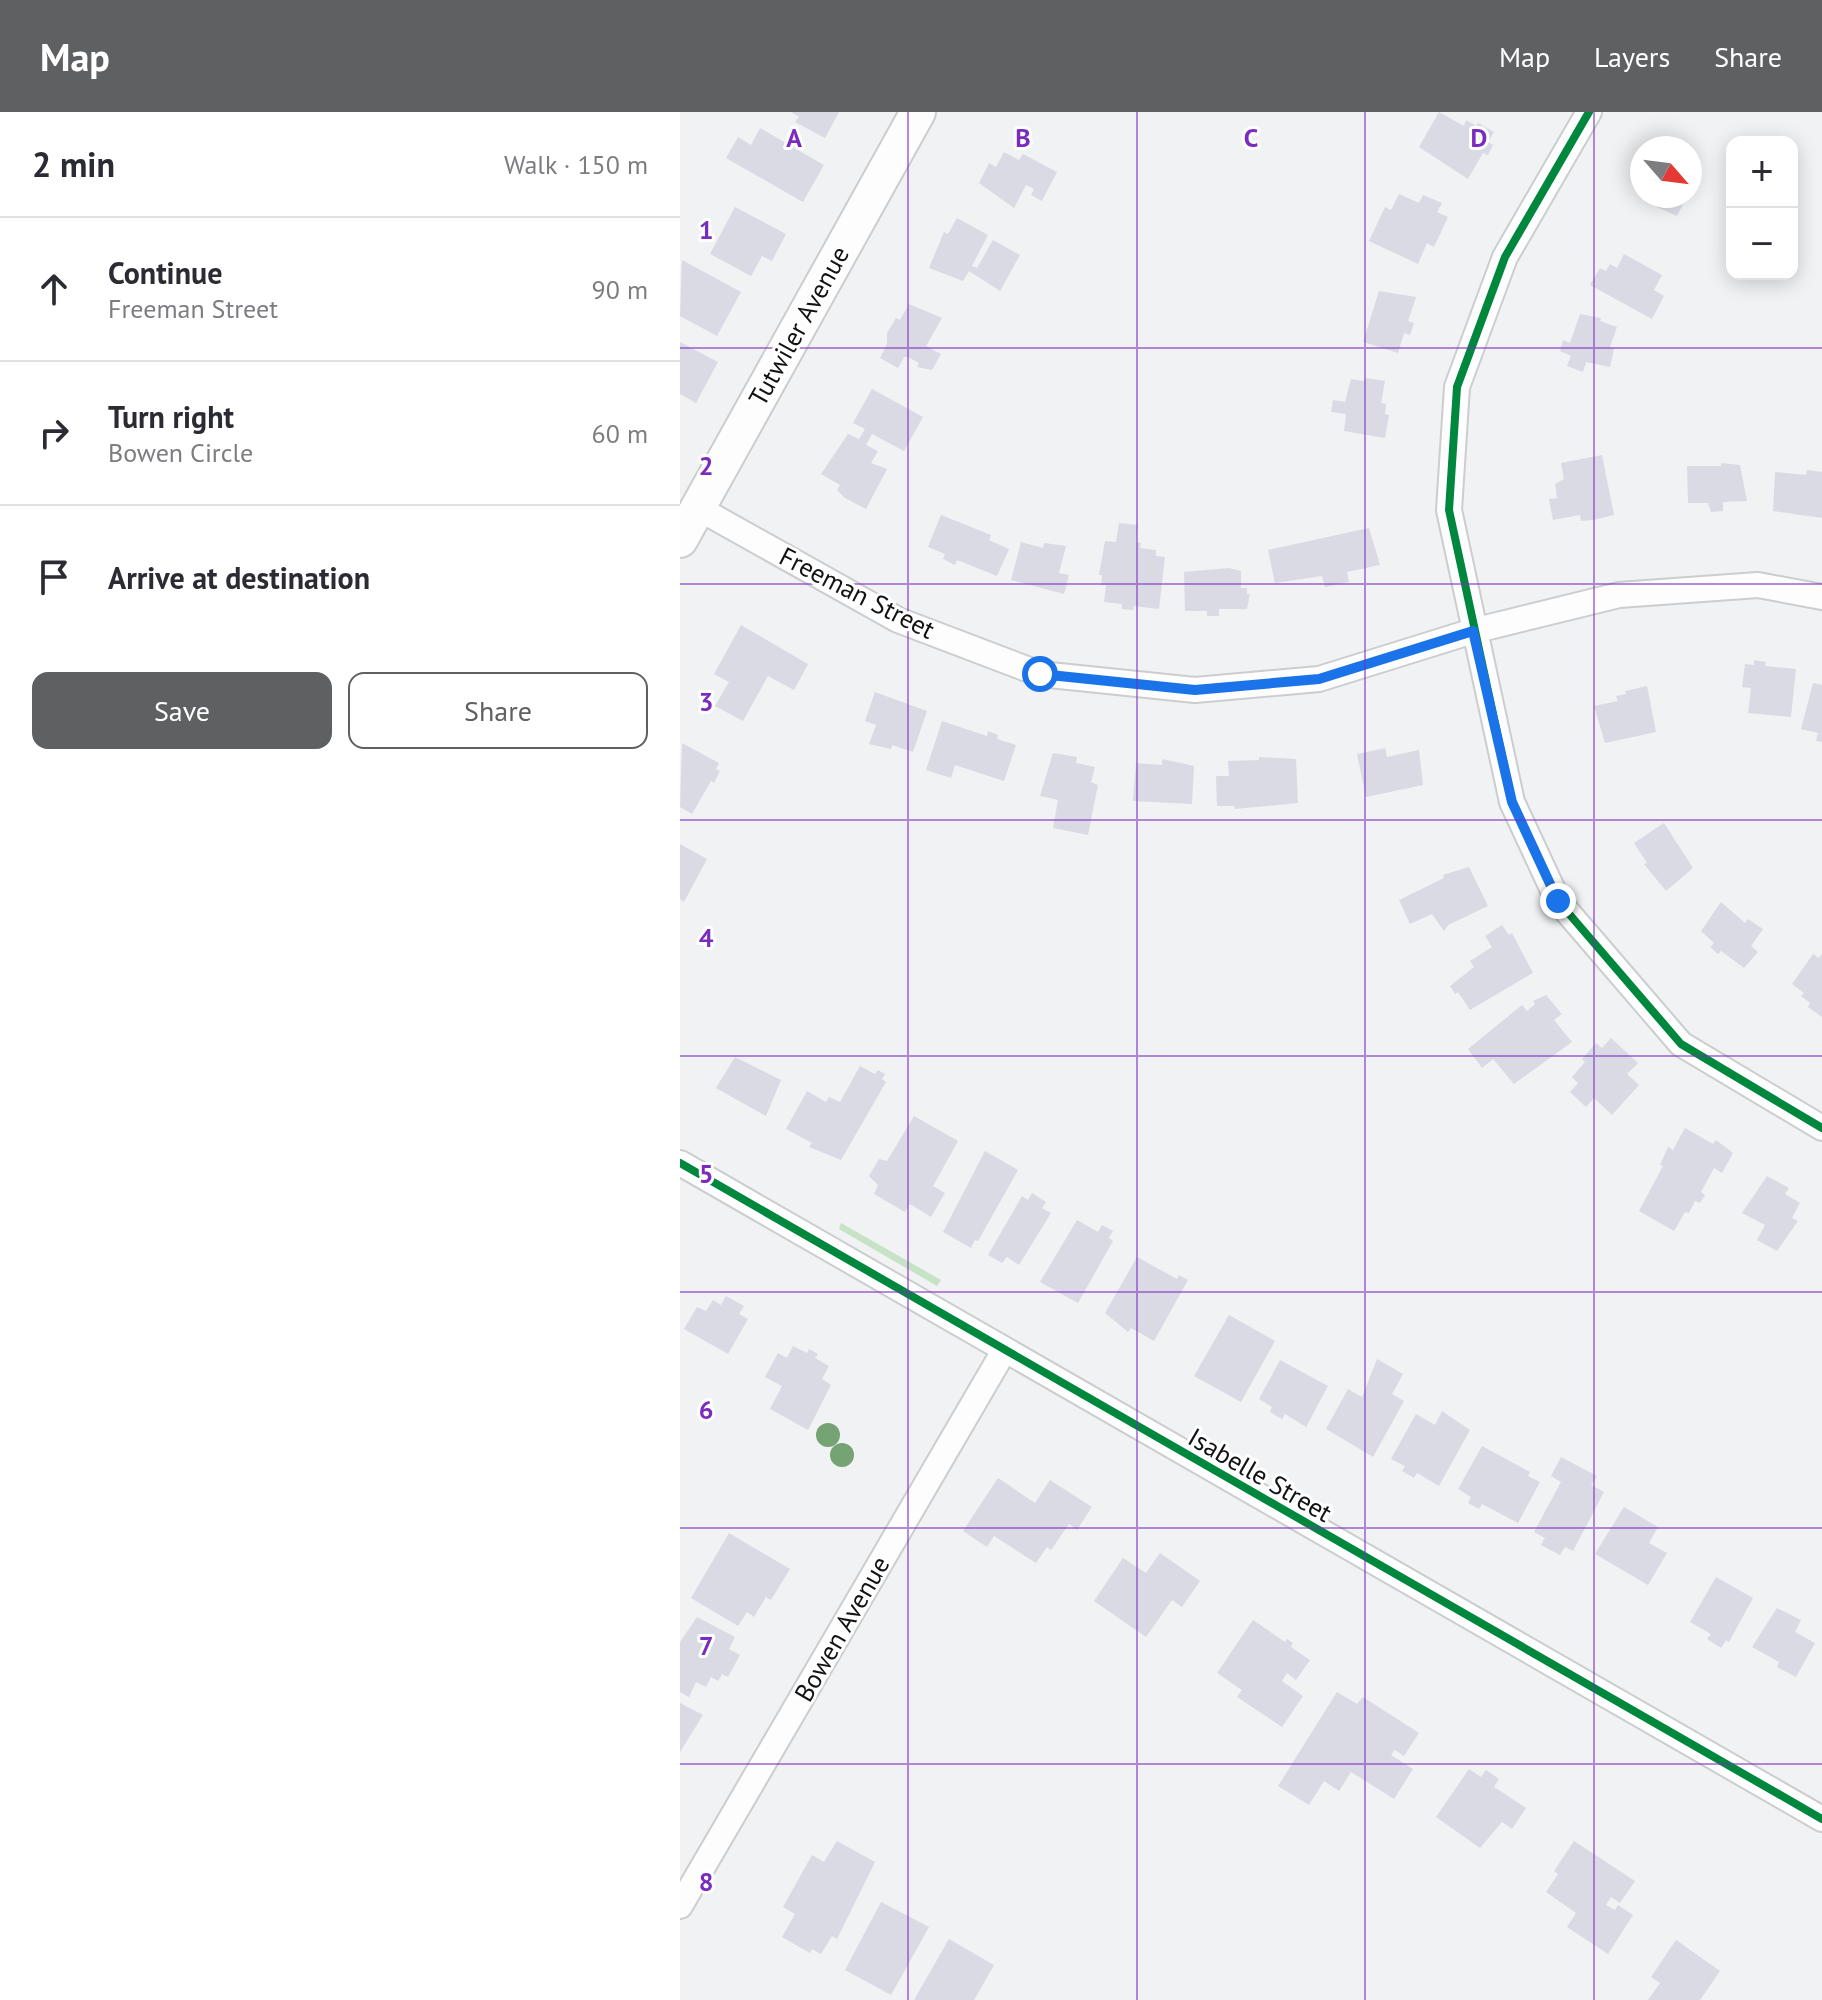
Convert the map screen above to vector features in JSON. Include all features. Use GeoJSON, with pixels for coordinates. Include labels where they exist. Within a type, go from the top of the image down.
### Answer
{"type":"FeatureCollection","features":[{"type":"Feature","properties":{"kind":"street","name":"Tutwiler Avenue"},"geometry":{"type":"LineString","coordinates":[[680,540],[918,112]]}},
{"type":"Feature","properties":{"kind":"street"},"geometry":{"type":"LineString","coordinates":[[1589,112],[1505,257],[1457,387],[1449,510],[1512,802],[1558,901],[1681,1044],[1822,1128]]}},
{"type":"Feature","properties":{"kind":"street","name":"Freeman Street"},"geometry":{"type":"LineString","coordinates":[[698,508],[898,620],[1040,674],[1195,690],[1319,679],[1473,631],[1619,595],[1758,585],[1822,597]]}},
{"type":"Feature","properties":{"kind":"street","name":"Isabelle Street"},"geometry":{"type":"LineString","coordinates":[[680,1163],[1822,1819]]}},
{"type":"Feature","properties":{"kind":"street","name":"Bowen Avenue"},"geometry":{"type":"LineString","coordinates":[[680,1906],[1004,1351]]}},
{"type":"Feature","properties":{"kind":"green space"},"geometry":{"type":"Polygon","coordinates":[[[841,1223],[941,1280],[937,1286],[839,1229],[841,1223]]]}},
{"type":"Feature","properties":{"kind":"building"},"geometry":{"type":"Polygon","coordinates":[[[791,112],[839,112],[825,138],[795,122],[799,117],[791,112]]]}},
{"type":"Feature","properties":{"kind":"building"},"geometry":{"type":"Polygon","coordinates":[[[1439,112],[1464,126],[1466,120],[1475,125],[1470,137],[1478,123],[1494,132],[1488,142],[1493,145],[1488,155],[1483,153],[1468,179],[1419,147],[1439,112]]]}},
{"type":"Feature","properties":{"kind":"building"},"geometry":{"type":"Polygon","coordinates":[[[760,128],[824,165],[803,202],[726,158],[738,137],[751,145],[760,128]]]}},
{"type":"Feature","properties":{"kind":"building"},"geometry":{"type":"Polygon","coordinates":[[[1004,152],[1019,160],[1023,154],[1057,172],[1042,201],[1031,195],[1034,189],[1026,185],[1014,208],[979,183],[989,163],[996,167],[1004,152]]]}},
{"type":"Feature","properties":{"kind":"building"},"geometry":{"type":"Polygon","coordinates":[[[1399,194],[1419,203],[1423,195],[1442,203],[1437,212],[1448,217],[1434,247],[1427,243],[1418,264],[1369,241],[1385,207],[1391,210],[1399,194]]]}},
{"type":"Feature","properties":{"kind":"building"},"geometry":{"type":"Polygon","coordinates":[[[735,207],[786,234],[772,261],[762,256],[751,276],[710,254],[735,207]]]}},
{"type":"Feature","properties":{"kind":"building"},"geometry":{"type":"Polygon","coordinates":[[[1659,208],[1681,208],[1677,216],[1659,208]]]}},
{"type":"Feature","properties":{"kind":"building"},"geometry":{"type":"Polygon","coordinates":[[[957,218],[988,235],[972,266],[977,268],[993,240],[1020,255],[1000,291],[969,271],[963,281],[929,268],[944,232],[948,234],[957,218]]]}},
{"type":"Feature","properties":{"kind":"building"},"geometry":{"type":"Polygon","coordinates":[[[1624,254],[1662,275],[1654,290],[1664,296],[1652,319],[1590,285],[1600,268],[1606,271],[1610,264],[1617,268],[1624,254]]]}},
{"type":"Feature","properties":{"kind":"building"},"geometry":{"type":"Polygon","coordinates":[[[682,260],[741,292],[717,336],[680,316],[682,260]]]}},
{"type":"Feature","properties":{"kind":"building"},"geometry":{"type":"Polygon","coordinates":[[[1379,291],[1416,297],[1408,321],[1414,323],[1410,335],[1404,333],[1398,353],[1363,342],[1379,291]]]}},
{"type":"Feature","properties":{"kind":"building"},"geometry":{"type":"Polygon","coordinates":[[[909,304],[942,318],[926,346],[941,354],[932,370],[917,367],[919,363],[908,357],[904,357],[898,368],[880,358],[887,344],[887,333],[896,318],[900,320],[909,304]]]}},
{"type":"Feature","properties":{"kind":"building"},"geometry":{"type":"Polygon","coordinates":[[[1580,314],[1601,318],[1600,321],[1617,327],[1610,347],[1614,349],[1610,367],[1586,362],[1583,372],[1567,366],[1571,356],[1560,351],[1563,340],[1570,343],[1580,314]]]}},
{"type":"Feature","properties":{"kind":"building"},"geometry":{"type":"Polygon","coordinates":[[[680,342],[718,362],[696,403],[680,394],[680,342]]]}},
{"type":"Feature","properties":{"kind":"building"},"geometry":{"type":"Polygon","coordinates":[[[1365,378],[1385,381],[1381,403],[1386,404],[1385,414],[1389,415],[1385,438],[1344,431],[1346,414],[1331,412],[1333,400],[1345,402],[1351,379],[1364,381],[1365,378]]]}},
{"type":"Feature","properties":{"kind":"building"},"geometry":{"type":"Polygon","coordinates":[[[872,389],[923,417],[904,451],[872,434],[866,445],[878,451],[871,463],[887,469],[866,509],[845,498],[837,490],[840,485],[821,474],[848,434],[859,439],[865,429],[853,423],[872,389]]]}},
{"type":"Feature","properties":{"kind":"building"},"geometry":{"type":"Polygon","coordinates":[[[1602,455],[1614,515],[1581,521],[1580,515],[1553,520],[1549,499],[1557,498],[1555,484],[1564,479],[1561,463],[1602,455]]]}},
{"type":"Feature","properties":{"kind":"building"},"geometry":{"type":"Polygon","coordinates":[[[1721,463],[1740,465],[1747,501],[1723,502],[1723,511],[1711,512],[1708,503],[1688,503],[1687,466],[1721,466],[1721,463]]]}},
{"type":"Feature","properties":{"kind":"building"},"geometry":{"type":"Polygon","coordinates":[[[1807,470],[1822,472],[1822,518],[1773,511],[1775,472],[1806,475],[1807,470]]]}},
{"type":"Feature","properties":{"kind":"building"},"geometry":{"type":"Polygon","coordinates":[[[941,515],[991,535],[989,540],[1009,549],[997,576],[957,560],[955,565],[943,559],[945,554],[928,547],[941,515]]]}},
{"type":"Feature","properties":{"kind":"building"},"geometry":{"type":"Polygon","coordinates":[[[1119,523],[1138,525],[1136,542],[1141,543],[1140,548],[1156,550],[1156,556],[1165,557],[1159,609],[1134,606],[1133,610],[1122,609],[1122,604],[1104,602],[1106,585],[1101,585],[1102,575],[1099,575],[1105,541],[1116,542],[1119,523]]]}},
{"type":"Feature","properties":{"kind":"building"},"geometry":{"type":"Polygon","coordinates":[[[1369,528],[1380,565],[1347,572],[1349,582],[1325,587],[1322,576],[1275,583],[1268,550],[1369,528]]]}},
{"type":"Feature","properties":{"kind":"building"},"geometry":{"type":"Polygon","coordinates":[[[1021,542],[1043,548],[1044,543],[1066,546],[1059,573],[1069,575],[1064,594],[1011,580],[1021,542]]]}},
{"type":"Feature","properties":{"kind":"building"},"geometry":{"type":"Polygon","coordinates":[[[1229,568],[1241,571],[1241,588],[1247,588],[1247,594],[1250,594],[1247,609],[1219,609],[1219,616],[1207,616],[1207,611],[1185,611],[1184,572],[1229,568]]]}},
{"type":"Feature","properties":{"kind":"building"},"geometry":{"type":"Polygon","coordinates":[[[741,625],[808,664],[794,690],[768,676],[743,721],[715,706],[729,682],[714,674],[741,625]]]}},
{"type":"Feature","properties":{"kind":"building"},"geometry":{"type":"Polygon","coordinates":[[[1754,660],[1766,662],[1765,666],[1796,669],[1791,717],[1748,713],[1751,688],[1742,687],[1745,664],[1754,665],[1754,660]]]}},
{"type":"Feature","properties":{"kind":"building"},"geometry":{"type":"Polygon","coordinates":[[[1813,683],[1822,685],[1822,742],[1816,741],[1818,733],[1801,729],[1813,683]]]}},
{"type":"Feature","properties":{"kind":"building"},"geometry":{"type":"Polygon","coordinates":[[[1647,686],[1656,732],[1605,743],[1594,706],[1618,701],[1616,696],[1626,694],[1625,691],[1647,686]]]}},
{"type":"Feature","properties":{"kind":"building"},"geometry":{"type":"Polygon","coordinates":[[[875,692],[927,711],[913,752],[892,745],[891,749],[869,744],[876,725],[865,721],[875,692]]]}},
{"type":"Feature","properties":{"kind":"building"},"geometry":{"type":"Polygon","coordinates":[[[942,721],[987,736],[988,731],[998,735],[997,739],[1016,745],[1004,781],[955,765],[951,778],[926,770],[942,721]]]}},
{"type":"Feature","properties":{"kind":"building"},"geometry":{"type":"Polygon","coordinates":[[[682,743],[719,763],[716,769],[720,771],[714,783],[711,781],[692,814],[680,807],[682,743]]]}},
{"type":"Feature","properties":{"kind":"building"},"geometry":{"type":"Polygon","coordinates":[[[1385,748],[1387,757],[1419,750],[1423,785],[1366,797],[1357,754],[1385,748]]]}},
{"type":"Feature","properties":{"kind":"building"},"geometry":{"type":"Polygon","coordinates":[[[1053,753],[1077,757],[1076,763],[1095,767],[1091,782],[1098,785],[1088,835],[1053,828],[1058,800],[1040,796],[1053,753]]]}},
{"type":"Feature","properties":{"kind":"building"},"geometry":{"type":"Polygon","coordinates":[[[1259,757],[1296,759],[1298,803],[1235,809],[1234,806],[1217,806],[1216,776],[1229,776],[1228,761],[1259,760],[1259,757]]]}},
{"type":"Feature","properties":{"kind":"building"},"geometry":{"type":"Polygon","coordinates":[[[1162,759],[1194,766],[1192,804],[1133,801],[1136,763],[1162,765],[1162,759]]]}},
{"type":"Feature","properties":{"kind":"building"},"geometry":{"type":"Polygon","coordinates":[[[1664,823],[1693,868],[1666,891],[1644,864],[1647,863],[1634,843],[1664,823]]]}},
{"type":"Feature","properties":{"kind":"building"},"geometry":{"type":"Polygon","coordinates":[[[680,844],[707,859],[684,902],[680,899],[680,844]]]}},
{"type":"Feature","properties":{"kind":"building"},"geometry":{"type":"Polygon","coordinates":[[[1469,867],[1488,906],[1448,925],[1444,931],[1432,914],[1410,924],[1399,900],[1444,878],[1443,875],[1469,867]]]}},
{"type":"Feature","properties":{"kind":"building"},"geometry":{"type":"Polygon","coordinates":[[[1721,902],[1745,923],[1748,919],[1763,929],[1751,946],[1758,952],[1744,968],[1721,951],[1718,954],[1710,947],[1714,943],[1701,931],[1721,902]]]}},
{"type":"Feature","properties":{"kind":"building"},"geometry":{"type":"Polygon","coordinates":[[[1502,925],[1509,935],[1512,933],[1533,973],[1470,1010],[1450,986],[1474,967],[1470,961],[1492,947],[1485,936],[1502,925]]]}},
{"type":"Feature","properties":{"kind":"building"},"geometry":{"type":"Polygon","coordinates":[[[1813,954],[1819,958],[1822,954],[1822,1017],[1808,1007],[1810,1003],[1801,996],[1804,993],[1792,984],[1813,954]]]}},
{"type":"Feature","properties":{"kind":"building"},"geometry":{"type":"Polygon","coordinates":[[[1546,995],[1562,1014],[1554,1020],[1572,1042],[1514,1084],[1493,1059],[1482,1068],[1468,1049],[1522,1005],[1527,1011],[1535,1004],[1533,1001],[1546,995]]]}},
{"type":"Feature","properties":{"kind":"building"},"geometry":{"type":"Polygon","coordinates":[[[1611,1038],[1638,1063],[1627,1074],[1639,1085],[1612,1115],[1594,1098],[1586,1107],[1570,1092],[1578,1083],[1572,1077],[1585,1062],[1582,1059],[1596,1043],[1602,1048],[1611,1038]]]}},
{"type":"Feature","properties":{"kind":"building"},"geometry":{"type":"Polygon","coordinates":[[[735,1057],[781,1080],[766,1116],[716,1088],[735,1057]]]}},
{"type":"Feature","properties":{"kind":"building"},"geometry":{"type":"Polygon","coordinates":[[[860,1066],[875,1074],[878,1070],[885,1074],[882,1079],[886,1082],[841,1160],[809,1147],[812,1143],[786,1129],[807,1091],[826,1102],[829,1097],[840,1102],[860,1066]]]}},
{"type":"Feature","properties":{"kind":"building"},"geometry":{"type":"Polygon","coordinates":[[[914,1116],[958,1141],[933,1186],[945,1193],[931,1217],[910,1204],[905,1212],[874,1194],[878,1185],[869,1176],[879,1159],[887,1161],[914,1116]]]}},
{"type":"Feature","properties":{"kind":"building"},"geometry":{"type":"Polygon","coordinates":[[[1685,1128],[1713,1144],[1716,1140],[1733,1153],[1722,1173],[1714,1168],[1701,1192],[1705,1195],[1700,1203],[1695,1201],[1674,1231],[1639,1211],[1663,1166],[1660,1165],[1668,1147],[1673,1150],[1685,1128]]]}},
{"type":"Feature","properties":{"kind":"building"},"geometry":{"type":"Polygon","coordinates":[[[985,1151],[1018,1170],[971,1248],[943,1232],[985,1151]]]}},
{"type":"Feature","properties":{"kind":"building"},"geometry":{"type":"Polygon","coordinates":[[[1767,1176],[1789,1188],[1785,1194],[1800,1203],[1792,1218],[1798,1221],[1777,1251],[1757,1240],[1765,1225],[1742,1213],[1767,1176]]]}},
{"type":"Feature","properties":{"kind":"building"},"geometry":{"type":"Polygon","coordinates":[[[1032,1193],[1046,1202],[1042,1208],[1051,1213],[1019,1265],[1007,1257],[1002,1263],[988,1255],[1022,1196],[1028,1200],[1032,1193]]]}},
{"type":"Feature","properties":{"kind":"building"},"geometry":{"type":"Polygon","coordinates":[[[1077,1220],[1098,1232],[1102,1225],[1113,1231],[1109,1238],[1113,1241],[1078,1303],[1040,1282],[1077,1220]]]}},
{"type":"Feature","properties":{"kind":"building"},"geometry":{"type":"Polygon","coordinates":[[[1137,1257],[1177,1279],[1179,1275],[1188,1280],[1154,1341],[1131,1328],[1128,1332],[1105,1313],[1137,1257]]]}},
{"type":"Feature","properties":{"kind":"building"},"geometry":{"type":"Polygon","coordinates":[[[726,1296],[744,1306],[739,1314],[748,1319],[728,1354],[684,1329],[697,1307],[706,1311],[713,1300],[721,1305],[726,1296]]]}},
{"type":"Feature","properties":{"kind":"building"},"geometry":{"type":"Polygon","coordinates":[[[1229,1315],[1275,1341],[1241,1402],[1194,1376],[1229,1315]]]}},
{"type":"Feature","properties":{"kind":"building"},"geometry":{"type":"Polygon","coordinates":[[[793,1346],[807,1353],[809,1349],[818,1354],[815,1358],[829,1366],[822,1379],[831,1385],[808,1430],[770,1409],[782,1386],[765,1377],[778,1353],[787,1358],[793,1346]]]}},
{"type":"Feature","properties":{"kind":"building"},"geometry":{"type":"Polygon","coordinates":[[[1377,1359],[1403,1374],[1392,1394],[1404,1401],[1373,1457],[1326,1429],[1348,1389],[1362,1397],[1377,1359]]]}},
{"type":"Feature","properties":{"kind":"building"},"geometry":{"type":"Polygon","coordinates":[[[1280,1360],[1328,1386],[1306,1427],[1285,1414],[1282,1419],[1278,1417],[1270,1412],[1272,1407],[1259,1399],[1280,1360]]]}},
{"type":"Feature","properties":{"kind":"building"},"geometry":{"type":"Polygon","coordinates":[[[1442,1411],[1470,1430],[1439,1486],[1417,1473],[1414,1478],[1402,1471],[1405,1466],[1391,1459],[1416,1414],[1435,1425],[1442,1411]]]}},
{"type":"Feature","properties":{"kind":"building"},"geometry":{"type":"Polygon","coordinates":[[[1482,1446],[1530,1472],[1528,1476],[1540,1482],[1518,1523],[1482,1504],[1479,1509],[1468,1503],[1471,1497],[1458,1489],[1482,1446]]]}},
{"type":"Feature","properties":{"kind":"building"},"geometry":{"type":"Polygon","coordinates":[[[1561,1457],[1597,1476],[1591,1485],[1604,1492],[1573,1551],[1565,1547],[1560,1555],[1541,1545],[1545,1538],[1534,1532],[1561,1482],[1551,1476],[1561,1457]]]}},
{"type":"Feature","properties":{"kind":"building"},"geometry":{"type":"Polygon","coordinates":[[[998,1478],[1035,1503],[1050,1480],[1092,1507],[1077,1530],[1069,1524],[1051,1550],[1047,1547],[1036,1563],[994,1536],[987,1547],[963,1531],[998,1478]]]}},
{"type":"Feature","properties":{"kind":"building"},"geometry":{"type":"Polygon","coordinates":[[[1624,1507],[1658,1527],[1649,1543],[1667,1553],[1648,1585],[1595,1554],[1624,1507]]]}},
{"type":"Feature","properties":{"kind":"building"},"geometry":{"type":"Polygon","coordinates":[[[729,1533],[790,1569],[771,1600],[766,1597],[754,1617],[747,1612],[738,1626],[691,1598],[729,1533]]]}},
{"type":"Feature","properties":{"kind":"building"},"geometry":{"type":"Polygon","coordinates":[[[1160,1553],[1200,1581],[1182,1607],[1172,1600],[1146,1637],[1094,1601],[1123,1558],[1146,1573],[1160,1553]]]}},
{"type":"Feature","properties":{"kind":"building"},"geometry":{"type":"Polygon","coordinates":[[[1716,1577],[1753,1598],[1729,1642],[1726,1640],[1721,1648],[1707,1639],[1711,1634],[1690,1622],[1716,1577]]]}},
{"type":"Feature","properties":{"kind":"building"},"geometry":{"type":"Polygon","coordinates":[[[1777,1608],[1801,1620],[1795,1632],[1815,1643],[1796,1677],[1777,1667],[1779,1662],[1752,1647],[1777,1608]]]}},
{"type":"Feature","properties":{"kind":"building"},"geometry":{"type":"Polygon","coordinates":[[[697,1617],[735,1637],[729,1649],[740,1655],[728,1677],[722,1674],[718,1681],[711,1677],[706,1687],[696,1682],[689,1697],[680,1692],[680,1642],[697,1617]]]}},
{"type":"Feature","properties":{"kind":"building"},"geometry":{"type":"Polygon","coordinates":[[[1253,1620],[1285,1642],[1287,1639],[1293,1643],[1291,1647],[1310,1660],[1296,1680],[1287,1673],[1282,1681],[1303,1696],[1282,1727],[1237,1697],[1242,1690],[1217,1673],[1253,1620]]]}},
{"type":"Feature","properties":{"kind":"building"},"geometry":{"type":"Polygon","coordinates":[[[1337,1692],[1357,1704],[1363,1697],[1419,1733],[1404,1756],[1395,1750],[1391,1755],[1413,1769],[1394,1799],[1351,1772],[1339,1791],[1324,1781],[1309,1805],[1278,1786],[1337,1692]]]}},
{"type":"Feature","properties":{"kind":"building"},"geometry":{"type":"Polygon","coordinates":[[[680,1703],[703,1715],[680,1752],[680,1703]]]}},
{"type":"Feature","properties":{"kind":"building"},"geometry":{"type":"Polygon","coordinates":[[[1469,1769],[1481,1777],[1486,1770],[1499,1779],[1494,1787],[1526,1808],[1512,1829],[1502,1822],[1480,1848],[1436,1817],[1469,1769]]]}},
{"type":"Feature","properties":{"kind":"building"},"geometry":{"type":"Polygon","coordinates":[[[837,1841],[875,1862],[837,1939],[832,1936],[821,1954],[812,1949],[810,1953],[782,1937],[795,1914],[783,1907],[812,1855],[824,1862],[837,1841]]]}},
{"type":"Feature","properties":{"kind":"building"},"geometry":{"type":"Polygon","coordinates":[[[1574,1841],[1635,1881],[1620,1903],[1611,1897],[1606,1905],[1615,1910],[1618,1905],[1633,1915],[1608,1954],[1567,1927],[1576,1913],[1546,1892],[1558,1874],[1554,1871],[1574,1841]]]}},
{"type":"Feature","properties":{"kind":"building"},"geometry":{"type":"Polygon","coordinates":[[[881,1902],[929,1927],[891,1995],[845,1970],[881,1902]]]}},
{"type":"Feature","properties":{"kind":"building"},"geometry":{"type":"Polygon","coordinates":[[[949,1939],[994,1965],[974,2000],[914,2000],[949,1939]]]}},
{"type":"Feature","properties":{"kind":"building"},"geometry":{"type":"Polygon","coordinates":[[[1676,1940],[1720,1971],[1700,2000],[1648,2000],[1660,1983],[1651,1977],[1676,1940]]]}},
{"type":"Feature","properties":{"kind":"cycle path"},"geometry":{"type":"LineString","coordinates":[[1589,112],[1505,257],[1457,387],[1449,510],[1512,802],[1558,901],[1681,1044],[1822,1128]]}},
{"type":"Feature","properties":{"kind":"cycle path"},"geometry":{"type":"LineString","coordinates":[[680,1163],[1822,1819]]}},
{"type":"Feature","properties":{"kind":"route"},"geometry":{"type":"LineString","coordinates":[[1040,674],[1195,690],[1319,679],[1473,631],[1512,802],[1558,901]]}}]}
